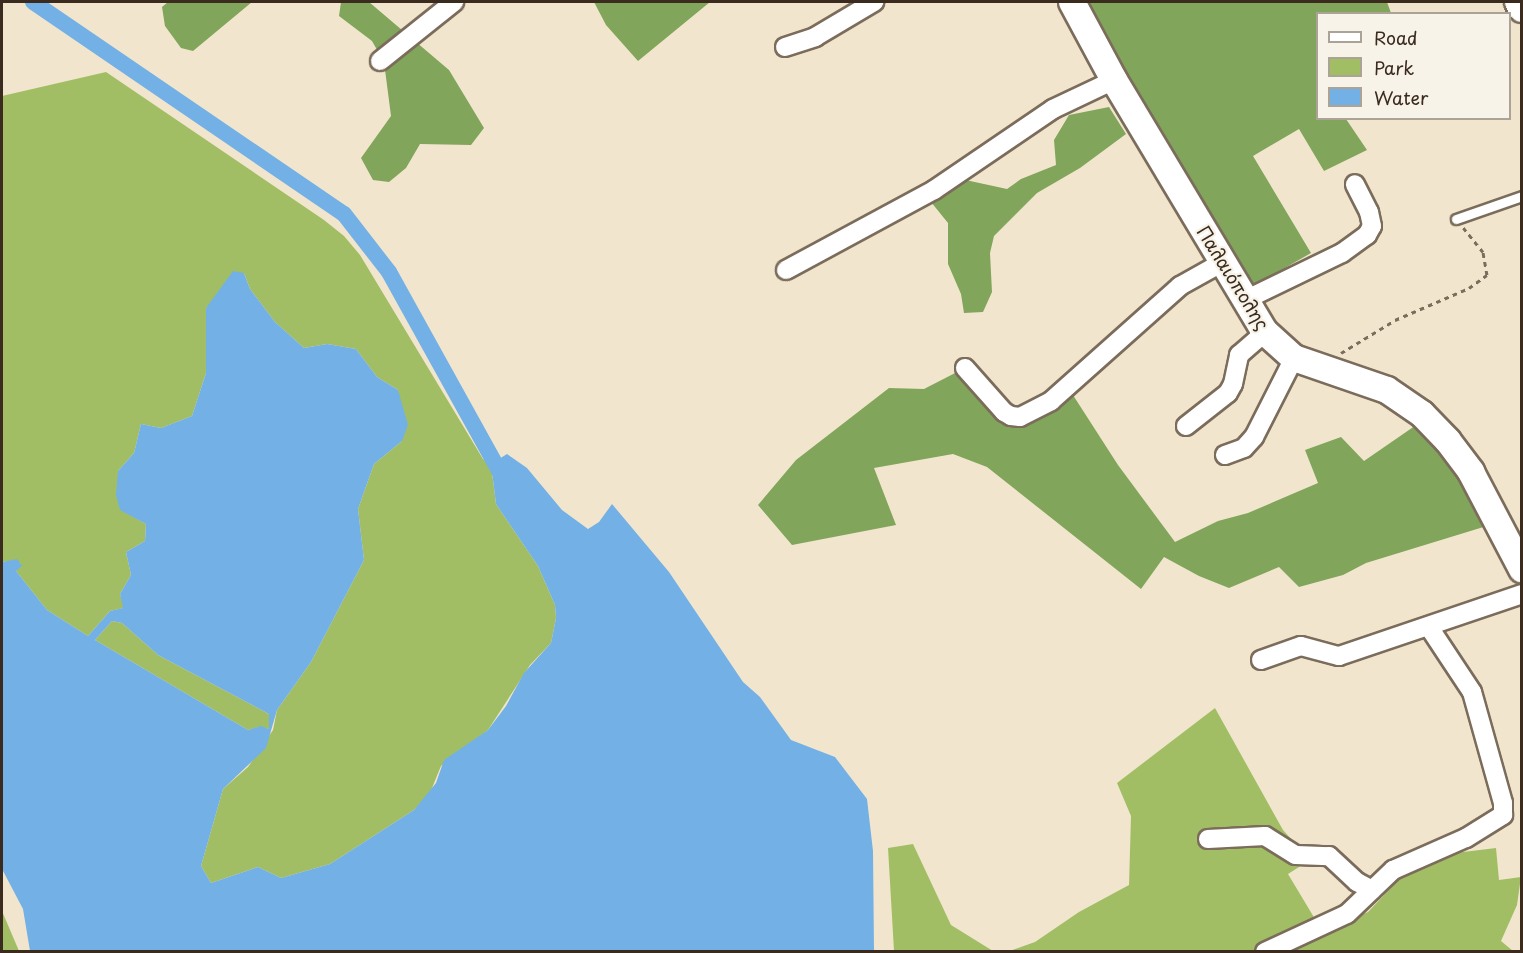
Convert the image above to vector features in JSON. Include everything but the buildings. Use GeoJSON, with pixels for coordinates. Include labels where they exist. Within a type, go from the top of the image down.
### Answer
{"type":"FeatureCollection","features":[{"type":"Feature","properties":{"kind":"main road","name":"Παλαιόπολης"},"geometry":{"type":"LineString","coordinates":[[1072,2],[1114,80],[1265,332],[1294,358],[1387,390],[1413,406],[1438,429],[1471,472],[1521,568]]}},
{"type":"Feature","properties":{"kind":"main road"},"geometry":{"type":"LineString","coordinates":[[1518,2],[1521,9]]}},
{"type":"Feature","properties":{"kind":"street"},"geometry":{"type":"LineString","coordinates":[[380,61],[454,2]]}},
{"type":"Feature","properties":{"kind":"street"},"geometry":{"type":"LineString","coordinates":[[785,47],[815,37],[874,2]]}},
{"type":"Feature","properties":{"kind":"street"},"geometry":{"type":"LineString","coordinates":[[786,270],[934,190],[1047,112],[1114,80]]}},
{"type":"Feature","properties":{"kind":"street"},"geometry":{"type":"LineString","coordinates":[[1245,300],[1342,253],[1367,236],[1372,226],[1369,212],[1355,184]]}},
{"type":"Feature","properties":{"kind":"street"},"geometry":{"type":"LineString","coordinates":[[965,368],[1004,412],[1020,417],[1052,401],[1180,286],[1222,262]]}},
{"type":"Feature","properties":{"kind":"street"},"geometry":{"type":"LineString","coordinates":[[1186,426],[1225,396],[1233,384],[1239,355],[1265,332]]}},
{"type":"Feature","properties":{"kind":"street"},"geometry":{"type":"LineString","coordinates":[[1225,454],[1244,448],[1254,437],[1294,358]]}},
{"type":"Feature","properties":{"kind":"street"},"geometry":{"type":"LineString","coordinates":[[1261,660],[1301,646],[1339,656],[1430,627],[1521,594]]}},
{"type":"Feature","properties":{"kind":"street"},"geometry":{"type":"LineString","coordinates":[[1265,951],[1347,914],[1386,874],[1400,865],[1466,838],[1499,818],[1504,811],[1472,692],[1430,627]]}},
{"type":"Feature","properties":{"kind":"street"},"geometry":{"type":"LineString","coordinates":[[1208,839],[1264,836],[1296,855],[1323,854],[1334,859],[1357,882],[1372,890]]}},
{"type":"Feature","properties":{"kind":"lane"},"geometry":{"type":"LineString","coordinates":[[1456,219],[1521,196]]}},
{"type":"Feature","properties":{"kind":"path"},"geometry":{"type":"LineString","coordinates":[[1320,368],[1367,335],[1469,288],[1487,275],[1483,252],[1456,219]]}},
{"type":"Feature","properties":{"kind":"green space"},"geometry":{"type":"Polygon","coordinates":[[[168,2],[252,2],[193,51],[181,48],[165,26],[162,7],[168,2]]]}},
{"type":"Feature","properties":{"kind":"green space"},"geometry":{"type":"Polygon","coordinates":[[[341,2],[369,2],[449,70],[484,128],[471,145],[420,144],[406,168],[389,182],[373,180],[361,158],[391,116],[384,62],[372,41],[339,16],[341,2]]]}},
{"type":"Feature","properties":{"kind":"green space"},"geometry":{"type":"Polygon","coordinates":[[[594,2],[710,2],[638,61],[606,25],[594,2]]]}},
{"type":"Feature","properties":{"kind":"green space"},"geometry":{"type":"Polygon","coordinates":[[[1081,2],[1387,2],[1391,12],[1316,12],[1316,120],[1347,120],[1367,150],[1324,171],[1299,129],[1253,156],[1311,253],[1255,285],[1248,283],[1081,2]]]}},
{"type":"Feature","properties":{"kind":"green space"},"geometry":{"type":"Polygon","coordinates":[[[106,72],[324,220],[344,236],[360,255],[483,459],[491,464],[496,504],[538,566],[555,605],[556,618],[551,643],[530,665],[488,730],[441,766],[430,793],[414,810],[330,864],[281,878],[258,867],[211,883],[201,866],[223,789],[248,767],[273,730],[277,710],[311,662],[364,560],[358,509],[374,464],[402,441],[398,390],[377,377],[356,349],[327,344],[304,348],[275,322],[250,289],[244,273],[206,308],[206,373],[192,416],[161,428],[141,424],[134,453],[118,471],[120,509],[146,524],[145,541],[126,552],[131,575],[120,594],[124,608],[110,611],[88,636],[47,610],[16,571],[17,560],[2,562],[2,96],[106,72]]]}},
{"type":"Feature","properties":{"kind":"green space"},"geometry":{"type":"Polygon","coordinates":[[[1109,107],[1126,134],[1080,168],[1037,193],[994,236],[990,253],[992,292],[983,312],[964,313],[961,294],[948,264],[948,223],[931,202],[961,179],[1007,189],[1021,179],[1056,165],[1054,140],[1069,115],[1109,107]]]}},
{"type":"Feature","properties":{"kind":"green space"},"geometry":{"type":"Polygon","coordinates":[[[959,371],[1006,420],[1071,392],[1118,465],[1175,542],[1218,521],[1248,513],[1318,483],[1305,450],[1341,437],[1364,461],[1422,421],[1434,434],[1490,525],[1366,563],[1343,575],[1299,587],[1279,567],[1229,588],[1199,576],[1164,557],[1141,589],[987,467],[953,454],[874,468],[896,525],[792,545],[758,505],[796,460],[889,388],[924,389],[959,371]]]}},
{"type":"Feature","properties":{"kind":"green space"},"geometry":{"type":"Polygon","coordinates":[[[112,621],[122,623],[158,655],[269,714],[269,729],[260,727],[248,730],[95,640],[112,621]]]}},
{"type":"Feature","properties":{"kind":"green space"},"geometry":{"type":"Polygon","coordinates":[[[1215,708],[1283,830],[1310,860],[1288,874],[1318,924],[1258,951],[1007,952],[1035,942],[1079,912],[1129,885],[1131,816],[1117,783],[1215,708]]]}},
{"type":"Feature","properties":{"kind":"green space"},"geometry":{"type":"Polygon","coordinates":[[[913,844],[951,925],[993,951],[894,951],[888,848],[913,844]]]}},
{"type":"Feature","properties":{"kind":"green space"},"geometry":{"type":"Polygon","coordinates":[[[1496,848],[1499,880],[1521,877],[1517,905],[1501,941],[1513,951],[1278,952],[1368,912],[1407,871],[1455,853],[1496,848]]]}},
{"type":"Feature","properties":{"kind":"green space"},"geometry":{"type":"Polygon","coordinates":[[[2,911],[19,951],[2,951],[2,911]]]}},
{"type":"Feature","properties":{"kind":"water"},"geometry":{"type":"Polygon","coordinates":[[[233,271],[244,273],[250,289],[275,322],[304,348],[327,344],[356,349],[377,377],[398,390],[408,425],[402,441],[374,464],[358,509],[364,560],[311,662],[277,710],[266,748],[223,789],[201,866],[211,883],[258,867],[281,878],[330,864],[414,810],[436,783],[444,760],[488,730],[506,706],[524,673],[551,643],[556,618],[555,605],[538,566],[496,504],[491,464],[507,454],[527,468],[562,510],[588,529],[599,522],[612,504],[669,572],[743,682],[760,697],[791,740],[835,757],[867,799],[873,851],[874,951],[30,951],[23,909],[2,869],[2,562],[17,559],[22,566],[16,571],[47,610],[88,636],[110,611],[123,608],[120,594],[131,575],[126,552],[145,541],[146,524],[120,510],[116,495],[118,471],[134,453],[141,424],[161,428],[192,416],[206,373],[206,308],[233,271]],[[112,621],[95,640],[248,730],[261,726],[269,729],[269,714],[158,655],[122,623],[112,621]]]}},
{"type":"Feature","properties":{"kind":"waterway"},"geometry":{"type":"LineString","coordinates":[[33,2],[344,214],[389,272],[505,481]]}}]}
